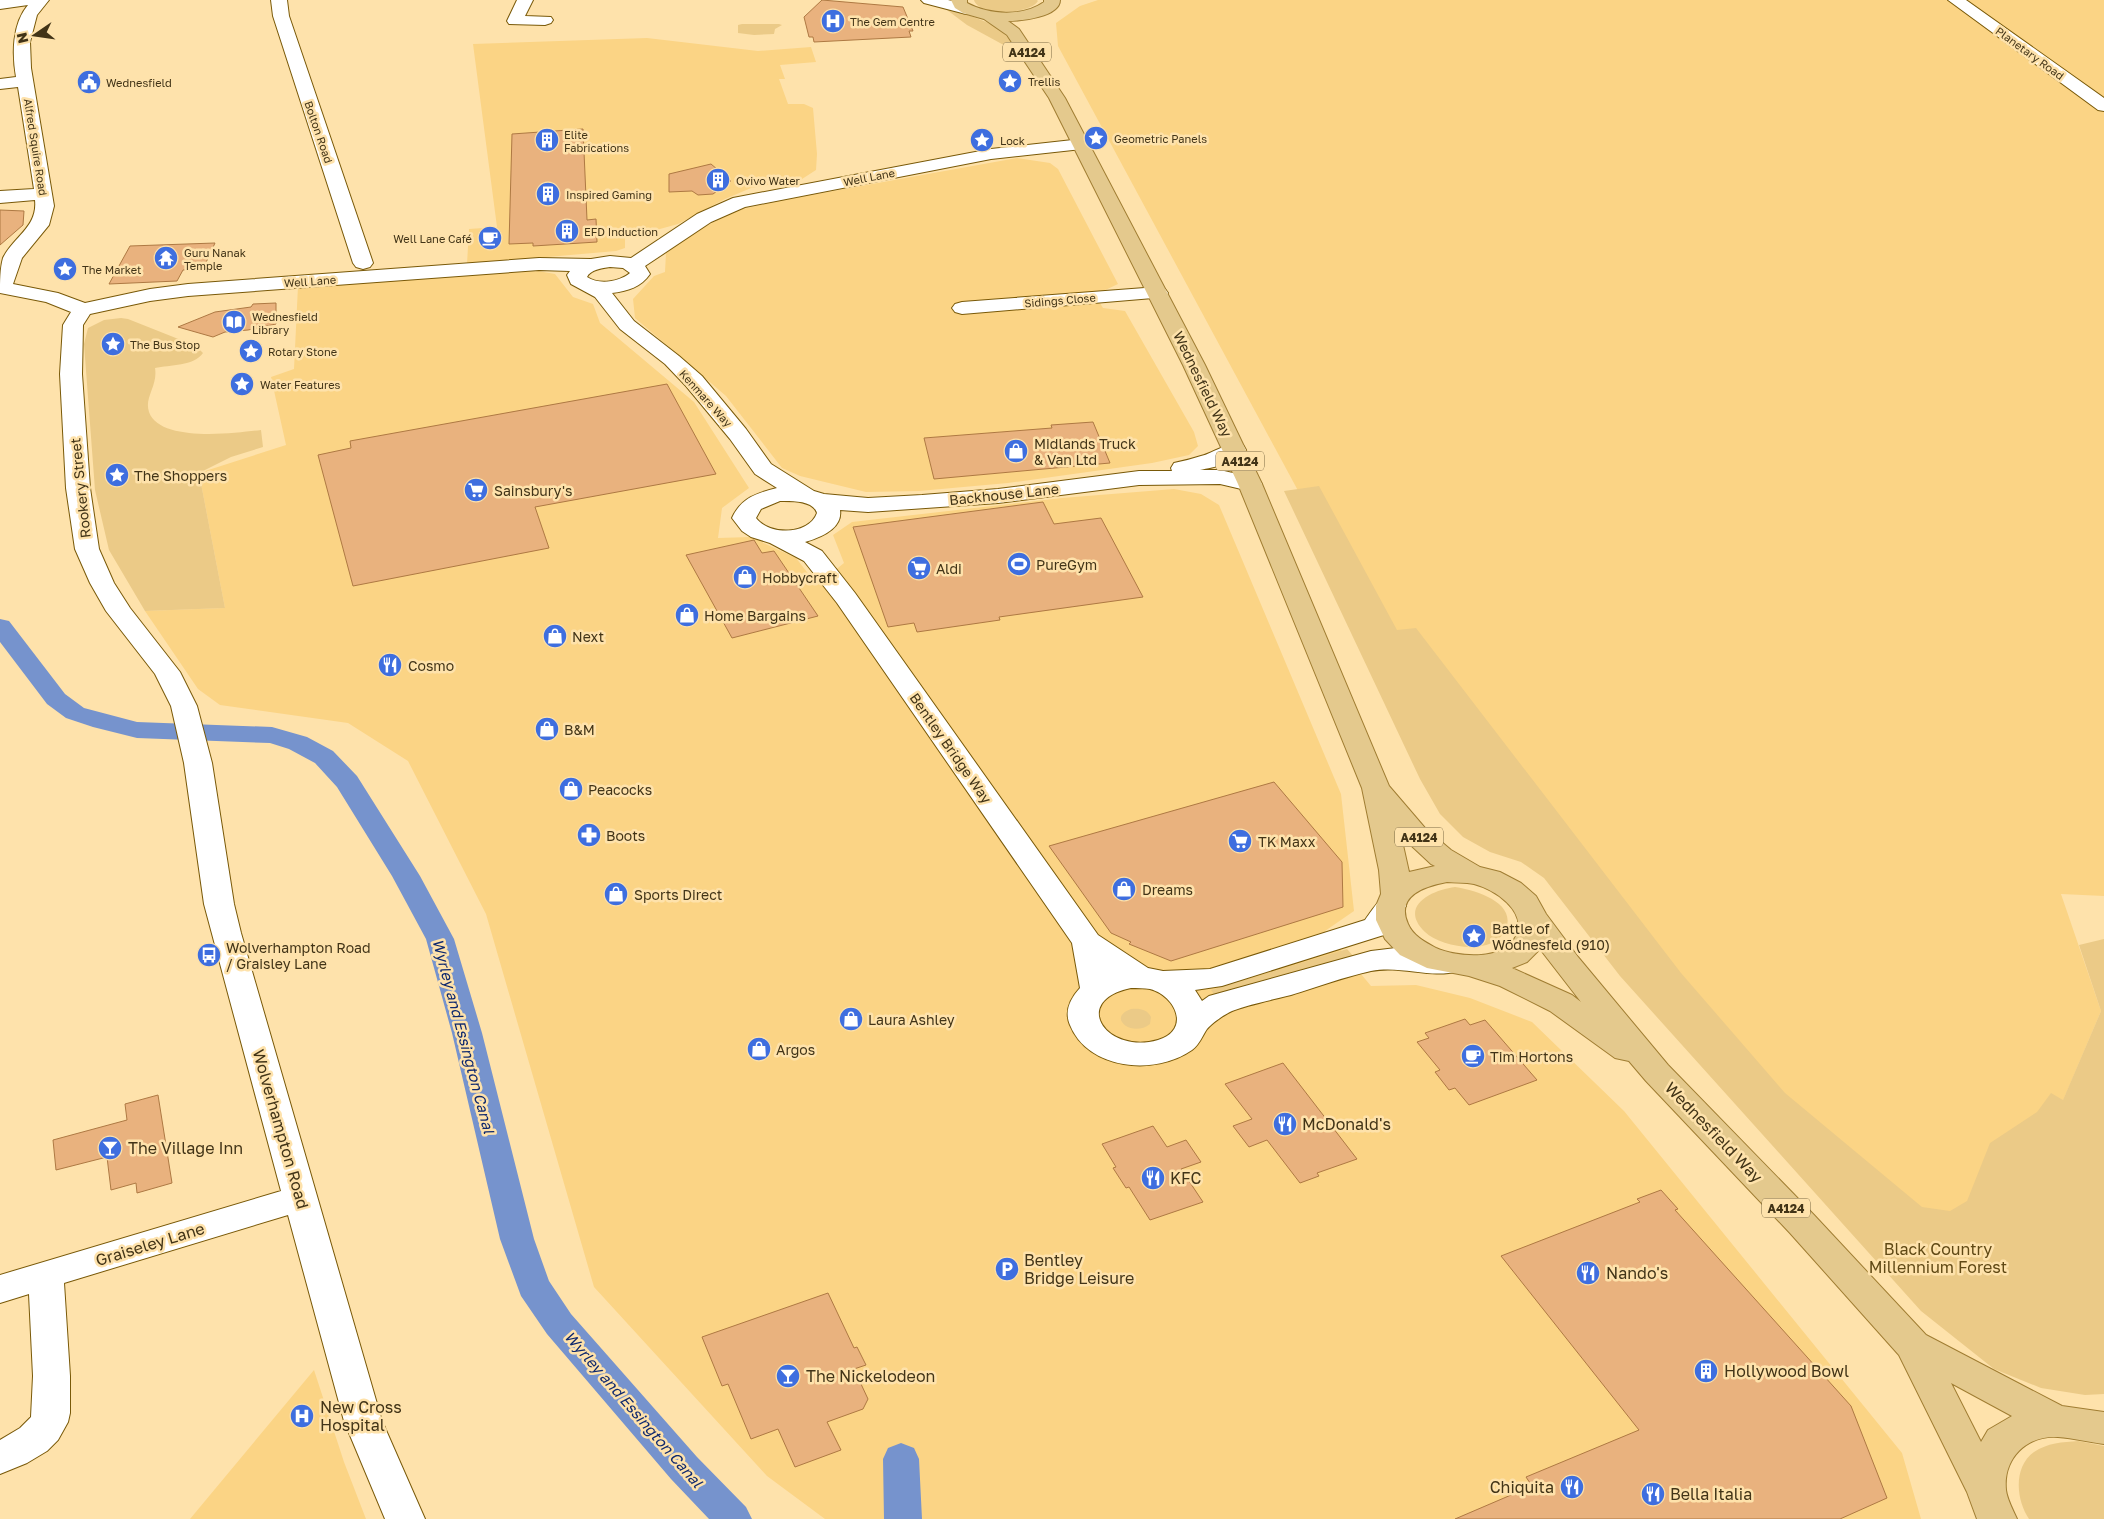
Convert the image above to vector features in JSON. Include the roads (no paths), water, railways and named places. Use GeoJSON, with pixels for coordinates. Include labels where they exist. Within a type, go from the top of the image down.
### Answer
{"type":"FeatureCollection","features":[{"type":"Feature","properties":{"kind":"main road"},"geometry":{"type":"LineString","coordinates":[[962,5],[988,16],[1018,16],[1052,4]]}},
{"type":"Feature","properties":{"kind":"main road","name":"A4124"},"geometry":{"type":"LineString","coordinates":[[1039,28],[1038,23],[1052,4]]}},
{"type":"Feature","properties":{"kind":"main road","name":"Wednesfield Way"},"geometry":{"type":"LineString","coordinates":[[988,16],[1014,32],[1057,98],[1158,293],[1235,450],[1376,788],[1394,870],[1394,900]]}},
{"type":"Feature","properties":{"kind":"main road","name":"Wednesfield Way"},"geometry":{"type":"LineString","coordinates":[[1045,54],[1057,98]]}},
{"type":"Feature","properties":{"kind":"main road","name":"Wednesfield Way"},"geometry":{"type":"LineString","coordinates":[[1376,788],[1415,834],[1441,857],[1472,874]]}},
{"type":"Feature","properties":{"kind":"main road"},"geometry":{"type":"LineString","coordinates":[[1447,872],[1472,874],[1490,879],[1510,890],[1525,902],[1533,918],[1531,939],[1516,955],[1495,964],[1465,966],[1438,961],[1411,948],[1396,932],[1391,920],[1394,900],[1409,883],[1420,878],[1447,872]]}},
{"type":"Feature","properties":{"kind":"main road","name":"Wednesfield Way"},"geometry":{"type":"LineString","coordinates":[[1533,918],[1567,964],[1657,1073],[1802,1224],[1913,1345],[1991,1505]]}},
{"type":"Feature","properties":{"kind":"main road","name":"Wednesfield Way"},"geometry":{"type":"LineString","coordinates":[[1465,966],[1511,979],[1561,1003],[1657,1073]]}},
{"type":"Feature","properties":{"kind":"main road","name":"Wednesfield Way"},"geometry":{"type":"LineString","coordinates":[[1913,1345],[2056,1421]]}},
{"type":"Feature","properties":{"kind":"main road"},"geometry":{"type":"LineString","coordinates":[[1991,1505],[1988,1463],[2002,1441],[2028,1426],[2056,1421],[2104,1427]]}},
{"type":"Feature","properties":{"kind":"street"},"geometry":{"type":"LineString","coordinates":[[0,4],[32,0]]}},
{"type":"Feature","properties":{"kind":"street","name":"Alfred Squire Road"},"geometry":{"type":"LineString","coordinates":[[1,287],[13,257],[40,226],[45,206],[22,54],[22,34],[29,14],[41,0]]}},
{"type":"Feature","properties":{"kind":"street","name":"Bolton Road"},"geometry":{"type":"LineString","coordinates":[[279,0],[281,16],[289,43],[363,263]]}},
{"type":"Feature","properties":{"kind":"street"},"geometry":{"type":"LineString","coordinates":[[515,21],[525,0]]}},
{"type":"Feature","properties":{"kind":"street"},"geometry":{"type":"LineString","coordinates":[[929,0],[962,5]]}},
{"type":"Feature","properties":{"kind":"street","name":"Planetary Road"},"geometry":{"type":"LineString","coordinates":[[1956,0],[2104,106]]}},
{"type":"Feature","properties":{"kind":"street"},"geometry":{"type":"LineString","coordinates":[[498,21],[546,20]]}},
{"type":"Feature","properties":{"kind":"street"},"geometry":{"type":"LineString","coordinates":[[0,84],[26,81]]}},
{"type":"Feature","properties":{"kind":"street","name":"Well Lane"},"geometry":{"type":"LineString","coordinates":[[83,310],[150,295],[188,290],[539,264],[586,274],[613,287],[626,269],[665,242],[715,212],[751,199],[991,154],[1082,144]]}},
{"type":"Feature","properties":{"kind":"street"},"geometry":{"type":"LineString","coordinates":[[0,197],[44,194]]}},
{"type":"Feature","properties":{"kind":"street"},"geometry":{"type":"LineString","coordinates":[[620,315],[626,269]]}},
{"type":"Feature","properties":{"kind":"street","name":"Kenmare Way"},"geometry":{"type":"LineString","coordinates":[[586,274],[637,334],[672,360],[694,381],[738,434],[763,469]]}},
{"type":"Feature","properties":{"kind":"street"},"geometry":{"type":"LineString","coordinates":[[1,287],[60,299],[83,310]]}},
{"type":"Feature","properties":{"kind":"street","name":"Sidings Close"},"geometry":{"type":"LineString","coordinates":[[962,308],[1158,293]]}},
{"type":"Feature","properties":{"kind":"street","name":"Rookery Street"},"geometry":{"type":"LineString","coordinates":[[83,310],[73,324],[71,374],[78,488],[87,549],[102,583],[119,611],[167,672],[188,718]]}},
{"type":"Feature","properties":{"kind":"street"},"geometry":{"type":"LineString","coordinates":[[1139,478],[1210,461],[1235,450]]}},
{"type":"Feature","properties":{"kind":"street"},"geometry":{"type":"LineString","coordinates":[[756,502],[763,469],[817,512]]}},
{"type":"Feature","properties":{"kind":"street"},"geometry":{"type":"LineString","coordinates":[[1139,478],[1220,478],[1250,484]]}},
{"type":"Feature","properties":{"kind":"street","name":"Backhouse Lane"},"geometry":{"type":"LineString","coordinates":[[777,537],[806,534],[817,512],[868,504],[973,498],[1139,478]]}},
{"type":"Feature","properties":{"kind":"street"},"geometry":{"type":"LineString","coordinates":[[779,494],[817,512],[813,556],[777,537],[756,532],[747,526],[744,518],[746,511],[756,502],[779,494]]}},
{"type":"Feature","properties":{"kind":"street","name":"Bentley Bridge Way"},"geometry":{"type":"LineString","coordinates":[[813,556],[846,598],[1087,942]]}},
{"type":"Feature","properties":{"kind":"street","name":"Wolverhampton Road"},"geometry":{"type":"LineString","coordinates":[[188,718],[198,763],[219,904],[363,1421],[405,1519]]}},
{"type":"Feature","properties":{"kind":"street"},"geometry":{"type":"LineString","coordinates":[[1087,942],[1152,980],[1178,990],[1188,1000],[1193,1010],[1193,1023],[1186,1037],[1162,1052],[1143,1055],[1114,1051],[1092,1037],[1085,1028],[1082,1019],[1083,1007],[1096,989],[1110,982],[1126,978],[1152,980],[1211,979],[1355,936],[1376,927],[1394,900]]}},
{"type":"Feature","properties":{"kind":"street"},"geometry":{"type":"LineString","coordinates":[[1087,942],[1096,989]]}},
{"type":"Feature","properties":{"kind":"street"},"geometry":{"type":"LineString","coordinates":[[1193,1023],[1220,1004],[1371,961],[1396,958],[1465,966]]}},
{"type":"Feature","properties":{"kind":"street","name":"Graiseley Lane"},"geometry":{"type":"LineString","coordinates":[[0,1290],[301,1198]]}},
{"type":"Feature","properties":{"kind":"street"},"geometry":{"type":"LineString","coordinates":[[0,1458],[36,1439],[51,1421],[52,1400],[46,1276]]}},
{"type":"Feature","properties":{"kind":"waterway","name":"Wyrley and Essington Canal"},"geometry":{"type":"LineString","coordinates":[[0,626],[56,699],[75,713],[102,722],[137,730],[272,735],[298,743],[324,757],[348,782],[406,876],[440,939],[467,1033],[517,1239],[533,1286],[559,1324],[684,1468],[733,1519]]}},
{"type":"Feature","properties":{"kind":"waterway"},"geometry":{"type":"LineString","coordinates":[[901,1459],[903,1519]]}},
{"type":"Feature","properties":{"kind":"place","name":"The Gem Centre"},"geometry":{"type":"Point","coordinates":[833,21]}},
{"type":"Feature","properties":{"kind":"place","name":"Trellis"},"geometry":{"type":"Point","coordinates":[1010,81]}},
{"type":"Feature","properties":{"kind":"place","name":"Wednesfield"},"geometry":{"type":"Point","coordinates":[89,82]}},
{"type":"Feature","properties":{"kind":"place","name":"Geometric Panels"},"geometry":{"type":"Point","coordinates":[1096,138]}},
{"type":"Feature","properties":{"kind":"place","name":"Elite Fabrications"},"geometry":{"type":"Point","coordinates":[547,140]}},
{"type":"Feature","properties":{"kind":"place","name":"Lock"},"geometry":{"type":"Point","coordinates":[982,140]}},
{"type":"Feature","properties":{"kind":"place","name":"Ovivo Water"},"geometry":{"type":"Point","coordinates":[718,180]}},
{"type":"Feature","properties":{"kind":"place","name":"Inspired Gaming"},"geometry":{"type":"Point","coordinates":[548,194]}},
{"type":"Feature","properties":{"kind":"place","name":"EFD Induction"},"geometry":{"type":"Point","coordinates":[567,231]}},
{"type":"Feature","properties":{"kind":"place","name":"Well Lane Café"},"geometry":{"type":"Point","coordinates":[490,238]}},
{"type":"Feature","properties":{"kind":"place","name":"Guru Nanak Temple"},"geometry":{"type":"Point","coordinates":[166,258]}},
{"type":"Feature","properties":{"kind":"place","name":"The Market"},"geometry":{"type":"Point","coordinates":[65,269]}},
{"type":"Feature","properties":{"kind":"place","name":"Wednesfield Library"},"geometry":{"type":"Point","coordinates":[234,322]}},
{"type":"Feature","properties":{"kind":"place","name":"The Bus Stop"},"geometry":{"type":"Point","coordinates":[113,344]}},
{"type":"Feature","properties":{"kind":"place","name":"Rotary Stone"},"geometry":{"type":"Point","coordinates":[251,351]}},
{"type":"Feature","properties":{"kind":"place","name":"Water Features"},"geometry":{"type":"Point","coordinates":[242,384]}},
{"type":"Feature","properties":{"kind":"place","name":"Midlands Truck & Van Ltd"},"geometry":{"type":"Point","coordinates":[1016,451]}},
{"type":"Feature","properties":{"kind":"place","name":"The Shoppers"},"geometry":{"type":"Point","coordinates":[117,475]}},
{"type":"Feature","properties":{"kind":"place","name":"Sainsbury's"},"geometry":{"type":"Point","coordinates":[476,490]}},
{"type":"Feature","properties":{"kind":"place","name":"PureGym"},"geometry":{"type":"Point","coordinates":[1019,564]}},
{"type":"Feature","properties":{"kind":"place","name":"Aldi"},"geometry":{"type":"Point","coordinates":[919,568]}},
{"type":"Feature","properties":{"kind":"place","name":"Hobbycraft"},"geometry":{"type":"Point","coordinates":[745,577]}},
{"type":"Feature","properties":{"kind":"place","name":"Home Bargains"},"geometry":{"type":"Point","coordinates":[687,615]}},
{"type":"Feature","properties":{"kind":"place","name":"Next"},"geometry":{"type":"Point","coordinates":[555,636]}},
{"type":"Feature","properties":{"kind":"place","name":"Cosmo"},"geometry":{"type":"Point","coordinates":[390,665]}},
{"type":"Feature","properties":{"kind":"place","name":"B&M"},"geometry":{"type":"Point","coordinates":[547,729]}},
{"type":"Feature","properties":{"kind":"place","name":"Peacocks"},"geometry":{"type":"Point","coordinates":[571,789]}},
{"type":"Feature","properties":{"kind":"place","name":"Boots"},"geometry":{"type":"Point","coordinates":[589,835]}},
{"type":"Feature","properties":{"kind":"place","name":"TK Maxx"},"geometry":{"type":"Point","coordinates":[1240,841]}},
{"type":"Feature","properties":{"kind":"place","name":"Dreams"},"geometry":{"type":"Point","coordinates":[1124,889]}},
{"type":"Feature","properties":{"kind":"place","name":"Sports Direct"},"geometry":{"type":"Point","coordinates":[616,894]}},
{"type":"Feature","properties":{"kind":"place","name":"Battle of Wōdnesfeld (910)"},"geometry":{"type":"Point","coordinates":[1474,936]}},
{"type":"Feature","properties":{"kind":"place","name":"Wolverhampton Road / Graisley Lane"},"geometry":{"type":"Point","coordinates":[209,955]}},
{"type":"Feature","properties":{"kind":"place","name":"Laura Ashley"},"geometry":{"type":"Point","coordinates":[851,1019]}},
{"type":"Feature","properties":{"kind":"place","name":"Argos"},"geometry":{"type":"Point","coordinates":[759,1049]}},
{"type":"Feature","properties":{"kind":"place","name":"Tim Hortons"},"geometry":{"type":"Point","coordinates":[1473,1056]}},
{"type":"Feature","properties":{"kind":"place","name":"McDonald's"},"geometry":{"type":"Point","coordinates":[1285,1124]}},
{"type":"Feature","properties":{"kind":"place","name":"The Village Inn"},"geometry":{"type":"Point","coordinates":[110,1148]}},
{"type":"Feature","properties":{"kind":"place","name":"KFC"},"geometry":{"type":"Point","coordinates":[1153,1178]}},
{"type":"Feature","properties":{"kind":"place","name":"Bentley Bridge Leisure"},"geometry":{"type":"Point","coordinates":[1007,1269]}},
{"type":"Feature","properties":{"kind":"place","name":"Nando's"},"geometry":{"type":"Point","coordinates":[1588,1273]}},
{"type":"Feature","properties":{"kind":"place","name":"Hollywood Bowl"},"geometry":{"type":"Point","coordinates":[1706,1371]}},
{"type":"Feature","properties":{"kind":"place","name":"The Nickelodeon"},"geometry":{"type":"Point","coordinates":[788,1376]}},
{"type":"Feature","properties":{"kind":"place","name":"New Cross Hospital"},"geometry":{"type":"Point","coordinates":[302,1416]}},
{"type":"Feature","properties":{"kind":"place","name":"Chiquita"},"geometry":{"type":"Point","coordinates":[1572,1487]}},
{"type":"Feature","properties":{"kind":"place","name":"Bella Italia"},"geometry":{"type":"Point","coordinates":[1653,1494]}},
{"type":"Feature","properties":{"kind":"park label","name":"Black Country Millennium Forest"},"geometry":{"type":"Point","coordinates":[1938,1258]}}]}
